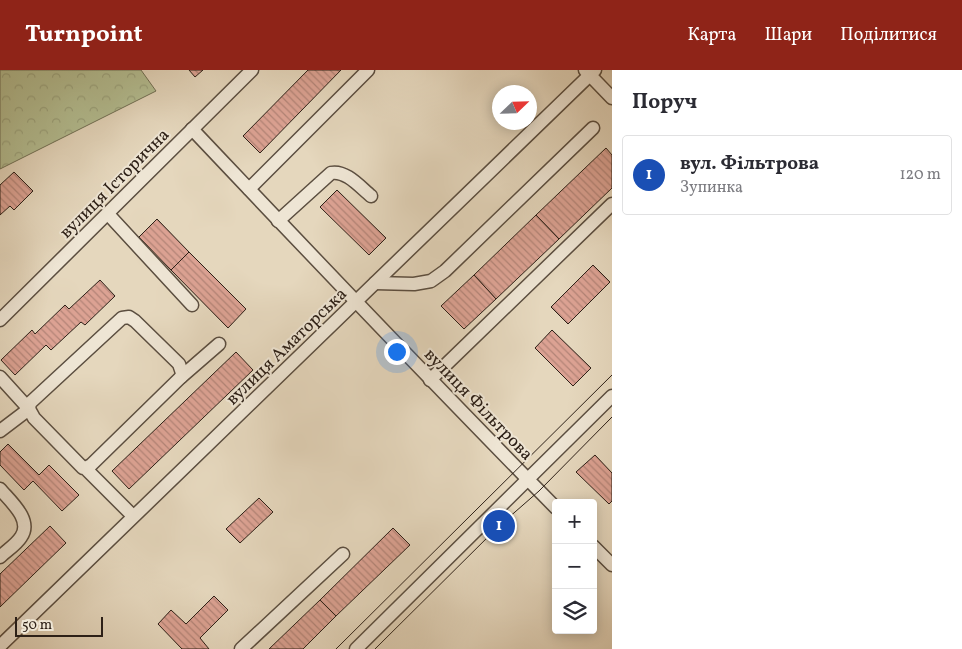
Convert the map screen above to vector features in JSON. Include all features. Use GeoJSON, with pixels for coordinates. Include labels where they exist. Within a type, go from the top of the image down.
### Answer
{"type":"FeatureCollection","features":[{"type":"Feature","properties":{"kind":"street","name":"вулиця Історична"},"geometry":{"type":"LineString","coordinates":[[0,320],[252,70]]}},
{"type":"Feature","properties":{"kind":"street"},"geometry":{"type":"LineString","coordinates":[[249,189],[368,70]]}},
{"type":"Feature","properties":{"kind":"street"},"geometry":{"type":"LineString","coordinates":[[590,72],[612,98]]}},
{"type":"Feature","properties":{"kind":"street","name":"вулиця Аматорська"},"geometry":{"type":"LineString","coordinates":[[0,646],[357,302],[590,72]]}},
{"type":"Feature","properties":{"kind":"street"},"geometry":{"type":"LineString","coordinates":[[376,283],[414,284],[431,280],[445,271],[593,128]]}},
{"type":"Feature","properties":{"kind":"street","name":"вулиця Фільтрова"},"geometry":{"type":"LineString","coordinates":[[192,129],[430,380],[552,504]]}},
{"type":"Feature","properties":{"kind":"street"},"geometry":{"type":"LineString","coordinates":[[278,221],[331,173],[344,174],[371,196]]}},
{"type":"Feature","properties":{"kind":"street"},"geometry":{"type":"LineString","coordinates":[[430,380],[612,204]]}},
{"type":"Feature","properties":{"kind":"street"},"geometry":{"type":"LineString","coordinates":[[108,214],[192,305]]}},
{"type":"Feature","properties":{"kind":"street"},"geometry":{"type":"LineString","coordinates":[[0,431],[29,409],[30,402],[36,396],[125,317],[135,321],[180,364],[181,377]]}},
{"type":"Feature","properties":{"kind":"street"},"geometry":{"type":"LineString","coordinates":[[85,468],[91,465],[181,377],[219,344]]}},
{"type":"Feature","properties":{"kind":"street"},"geometry":{"type":"LineString","coordinates":[[0,377],[29,409],[34,418],[133,516]]}},
{"type":"Feature","properties":{"kind":"street"},"geometry":{"type":"LineString","coordinates":[[356,649],[612,396]]}},
{"type":"Feature","properties":{"kind":"street"},"geometry":{"type":"LineString","coordinates":[[0,489],[14,505],[25,525],[20,539],[0,556]]}},
{"type":"Feature","properties":{"kind":"street"},"geometry":{"type":"LineString","coordinates":[[597,550],[612,565]]}},
{"type":"Feature","properties":{"kind":"street"},"geometry":{"type":"LineString","coordinates":[[241,649],[343,554]]}},
{"type":"Feature","properties":{"kind":"green space"},"geometry":{"type":"Polygon","coordinates":[[[0,70],[141,70],[156,91],[0,169],[0,70]]]}},
{"type":"Feature","properties":{"kind":"building"},"geometry":{"type":"Polygon","coordinates":[[[189,70],[203,70],[195,77],[189,70]]]}},
{"type":"Feature","properties":{"kind":"building"},"geometry":{"type":"Polygon","coordinates":[[[308,70],[341,70],[260,153],[243,136],[308,70]]]}},
{"type":"Feature","properties":{"kind":"building"},"geometry":{"type":"Polygon","coordinates":[[[606,148],[612,155],[612,188],[559,239],[536,215],[606,148]]]}},
{"type":"Feature","properties":{"kind":"building"},"geometry":{"type":"Polygon","coordinates":[[[14,172],[33,191],[14,210],[10,206],[0,215],[0,185],[14,172]]]}},
{"type":"Feature","properties":{"kind":"building"},"geometry":{"type":"Polygon","coordinates":[[[337,190],[386,238],[369,255],[320,207],[337,190]]]}},
{"type":"Feature","properties":{"kind":"building"},"geometry":{"type":"Polygon","coordinates":[[[536,215],[559,239],[496,299],[474,275],[536,215]]]}},
{"type":"Feature","properties":{"kind":"building"},"geometry":{"type":"Polygon","coordinates":[[[157,219],[189,252],[171,270],[139,237],[157,219]]]}},
{"type":"Feature","properties":{"kind":"building"},"geometry":{"type":"Polygon","coordinates":[[[189,252],[246,309],[228,328],[171,270],[189,252]]]}},
{"type":"Feature","properties":{"kind":"building"},"geometry":{"type":"Polygon","coordinates":[[[593,265],[610,282],[568,324],[551,307],[593,265]]]}},
{"type":"Feature","properties":{"kind":"building"},"geometry":{"type":"Polygon","coordinates":[[[474,275],[496,299],[464,329],[441,306],[474,275]]]}},
{"type":"Feature","properties":{"kind":"building"},"geometry":{"type":"Polygon","coordinates":[[[100,280],[115,296],[85,325],[81,322],[51,350],[46,345],[15,375],[1,360],[32,330],[35,334],[65,305],[69,309],[100,280]]]}},
{"type":"Feature","properties":{"kind":"building"},"geometry":{"type":"Polygon","coordinates":[[[552,330],[591,368],[573,386],[535,348],[552,330]]]}},
{"type":"Feature","properties":{"kind":"building"},"geometry":{"type":"Polygon","coordinates":[[[236,352],[253,370],[129,489],[112,471],[236,352]]]}},
{"type":"Feature","properties":{"kind":"building"},"geometry":{"type":"Polygon","coordinates":[[[8,444],[39,475],[49,465],[79,495],[62,511],[33,481],[24,490],[0,465],[0,452],[8,444]]]}},
{"type":"Feature","properties":{"kind":"building"},"geometry":{"type":"Polygon","coordinates":[[[595,455],[612,473],[612,501],[609,504],[576,472],[595,455]]]}},
{"type":"Feature","properties":{"kind":"building"},"geometry":{"type":"Polygon","coordinates":[[[259,498],[273,512],[240,543],[226,529],[259,498]]]}},
{"type":"Feature","properties":{"kind":"building"},"geometry":{"type":"Polygon","coordinates":[[[50,526],[66,543],[0,607],[0,574],[50,526]]]}},
{"type":"Feature","properties":{"kind":"building"},"geometry":{"type":"Polygon","coordinates":[[[393,528],[410,545],[336,616],[320,600],[393,528]]]}},
{"type":"Feature","properties":{"kind":"building"},"geometry":{"type":"Polygon","coordinates":[[[214,596],[228,610],[200,638],[209,649],[182,649],[158,624],[171,610],[186,624],[214,596]]]}},
{"type":"Feature","properties":{"kind":"building"},"geometry":{"type":"Polygon","coordinates":[[[320,600],[336,616],[303,649],[269,649],[320,600]]]}},
{"type":"Feature","properties":{"kind":"tram line"},"geometry":{"type":"LineString","coordinates":[[336,649],[612,375]]}},
{"type":"Feature","properties":{"kind":"tram line"},"geometry":{"type":"LineString","coordinates":[[375,649],[499,526],[539,491],[612,417]]}},
{"type":"Feature","properties":{"kind":"place","name":"вул. Фільтрова"},"geometry":{"type":"Point","coordinates":[499,526]}}]}
